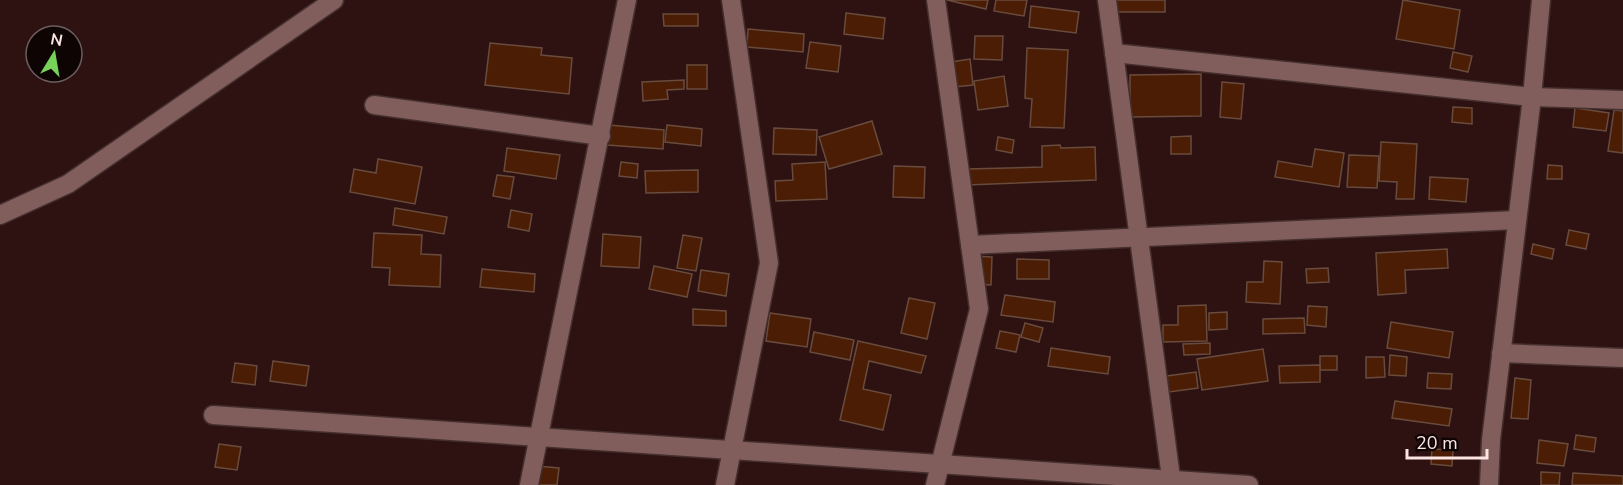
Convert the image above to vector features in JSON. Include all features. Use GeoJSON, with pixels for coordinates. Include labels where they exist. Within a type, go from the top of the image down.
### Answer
{"type":"FeatureCollection","features":[{"type":"Feature","properties":{"kind":"street"},"geometry":{"type":"LineString","coordinates":[[0,216],[68,183],[334,0]]}},
{"type":"Feature","properties":{"kind":"street"},"geometry":{"type":"LineString","coordinates":[[529,485],[627,0]]}},
{"type":"Feature","properties":{"kind":"street"},"geometry":{"type":"LineString","coordinates":[[725,485],[770,262],[731,0]]}},
{"type":"Feature","properties":{"kind":"street"},"geometry":{"type":"LineString","coordinates":[[934,485],[979,309],[936,0]]}},
{"type":"Feature","properties":{"kind":"street"},"geometry":{"type":"LineString","coordinates":[[1107,0],[1172,482]]}},
{"type":"Feature","properties":{"kind":"street"},"geometry":{"type":"LineString","coordinates":[[1489,485],[1491,440],[1532,97],[1541,0]]}},
{"type":"Feature","properties":{"kind":"street"},"geometry":{"type":"LineString","coordinates":[[1114,53],[1532,97],[1623,100]]}},
{"type":"Feature","properties":{"kind":"street"},"geometry":{"type":"LineString","coordinates":[[374,105],[600,136]]}},
{"type":"Feature","properties":{"kind":"street"},"geometry":{"type":"LineString","coordinates":[[970,245],[1518,220]]}},
{"type":"Feature","properties":{"kind":"street"},"geometry":{"type":"LineString","coordinates":[[1501,353],[1623,358]]}},
{"type":"Feature","properties":{"kind":"street"},"geometry":{"type":"LineString","coordinates":[[213,415],[1172,482],[1249,485]]}},
{"type":"Feature","properties":{"kind":"building"},"geometry":{"type":"Polygon","coordinates":[[[947,0],[988,0],[986,9],[947,0]]]}},
{"type":"Feature","properties":{"kind":"building"},"geometry":{"type":"Polygon","coordinates":[[[996,0],[1027,0],[1024,16],[994,11],[996,0]]]}},
{"type":"Feature","properties":{"kind":"building"},"geometry":{"type":"Polygon","coordinates":[[[1114,0],[1165,0],[1165,12],[1114,12],[1114,0]]]}},
{"type":"Feature","properties":{"kind":"building"},"geometry":{"type":"Polygon","coordinates":[[[1403,0],[1460,10],[1454,49],[1396,39],[1403,0]]]}},
{"type":"Feature","properties":{"kind":"building"},"geometry":{"type":"Polygon","coordinates":[[[1031,6],[1079,12],[1076,33],[1029,27],[1031,6]]]}},
{"type":"Feature","properties":{"kind":"building"},"geometry":{"type":"Polygon","coordinates":[[[846,13],[885,18],[883,39],[844,34],[846,13]]]}},
{"type":"Feature","properties":{"kind":"building"},"geometry":{"type":"Polygon","coordinates":[[[663,14],[698,14],[698,26],[664,26],[663,14]]]}},
{"type":"Feature","properties":{"kind":"building"},"geometry":{"type":"Polygon","coordinates":[[[748,29],[804,34],[803,52],[747,47],[748,29]]]}},
{"type":"Feature","properties":{"kind":"building"},"geometry":{"type":"Polygon","coordinates":[[[975,36],[1003,36],[1002,60],[974,59],[975,36]]]}},
{"type":"Feature","properties":{"kind":"building"},"geometry":{"type":"Polygon","coordinates":[[[810,42],[841,46],[838,72],[806,68],[810,42]]]}},
{"type":"Feature","properties":{"kind":"building"},"geometry":{"type":"Polygon","coordinates":[[[490,43],[542,48],[541,55],[572,58],[569,94],[485,85],[490,43]]]}},
{"type":"Feature","properties":{"kind":"building"},"geometry":{"type":"Polygon","coordinates":[[[1027,48],[1068,50],[1064,128],[1030,127],[1032,99],[1025,98],[1027,48]]]}},
{"type":"Feature","properties":{"kind":"building"},"geometry":{"type":"Polygon","coordinates":[[[1453,52],[1472,56],[1468,72],[1450,68],[1453,52]]]}},
{"type":"Feature","properties":{"kind":"building"},"geometry":{"type":"Polygon","coordinates":[[[970,59],[973,85],[954,87],[951,62],[970,59]]]}},
{"type":"Feature","properties":{"kind":"building"},"geometry":{"type":"Polygon","coordinates":[[[687,65],[707,65],[707,89],[687,89],[687,65]]]}},
{"type":"Feature","properties":{"kind":"building"},"geometry":{"type":"Polygon","coordinates":[[[1201,74],[1201,116],[1130,117],[1130,75],[1201,74]]]}},
{"type":"Feature","properties":{"kind":"building"},"geometry":{"type":"Polygon","coordinates":[[[1004,76],[1008,106],[978,110],[974,81],[1004,76]]]}},
{"type":"Feature","properties":{"kind":"building"},"geometry":{"type":"Polygon","coordinates":[[[684,80],[684,89],[667,90],[668,99],[643,101],[642,82],[684,80]]]}},
{"type":"Feature","properties":{"kind":"building"},"geometry":{"type":"Polygon","coordinates":[[[1222,82],[1244,84],[1241,119],[1220,117],[1222,82]]]}},
{"type":"Feature","properties":{"kind":"building"},"geometry":{"type":"Polygon","coordinates":[[[1453,107],[1472,108],[1472,124],[1452,122],[1453,107]]]}},
{"type":"Feature","properties":{"kind":"building"},"geometry":{"type":"Polygon","coordinates":[[[1575,108],[1609,113],[1606,131],[1573,127],[1575,108]]]}},
{"type":"Feature","properties":{"kind":"building"},"geometry":{"type":"Polygon","coordinates":[[[1614,110],[1623,111],[1623,153],[1608,151],[1614,110]]]}},
{"type":"Feature","properties":{"kind":"building"},"geometry":{"type":"Polygon","coordinates":[[[872,121],[882,154],[829,169],[819,137],[872,121]]]}},
{"type":"Feature","properties":{"kind":"building"},"geometry":{"type":"Polygon","coordinates":[[[609,125],[664,130],[663,149],[607,145],[609,125]]]}},
{"type":"Feature","properties":{"kind":"building"},"geometry":{"type":"Polygon","coordinates":[[[667,125],[702,129],[701,146],[665,142],[667,125]]]}},
{"type":"Feature","properties":{"kind":"building"},"geometry":{"type":"Polygon","coordinates":[[[774,128],[817,130],[816,155],[773,154],[774,128]]]}},
{"type":"Feature","properties":{"kind":"building"},"geometry":{"type":"Polygon","coordinates":[[[1191,136],[1191,154],[1171,154],[1171,137],[1191,136]]]}},
{"type":"Feature","properties":{"kind":"building"},"geometry":{"type":"Polygon","coordinates":[[[998,137],[1014,140],[1012,153],[996,150],[998,137]]]}},
{"type":"Feature","properties":{"kind":"building"},"geometry":{"type":"Polygon","coordinates":[[[1381,142],[1417,144],[1414,199],[1396,199],[1397,182],[1379,181],[1381,142]]]}},
{"type":"Feature","properties":{"kind":"building"},"geometry":{"type":"Polygon","coordinates":[[[1060,145],[1061,148],[1095,147],[1096,180],[967,185],[966,169],[1042,167],[1042,146],[1060,145]]]}},
{"type":"Feature","properties":{"kind":"building"},"geometry":{"type":"Polygon","coordinates":[[[507,148],[560,155],[556,179],[504,171],[507,148]]]}},
{"type":"Feature","properties":{"kind":"building"},"geometry":{"type":"Polygon","coordinates":[[[1315,149],[1344,153],[1339,187],[1275,177],[1278,161],[1312,167],[1315,149]]]}},
{"type":"Feature","properties":{"kind":"building"},"geometry":{"type":"Polygon","coordinates":[[[1349,155],[1379,156],[1377,188],[1347,187],[1349,155]]]}},
{"type":"Feature","properties":{"kind":"building"},"geometry":{"type":"Polygon","coordinates":[[[378,159],[422,167],[415,204],[350,192],[354,169],[376,173],[378,159]]]}},
{"type":"Feature","properties":{"kind":"building"},"geometry":{"type":"Polygon","coordinates":[[[621,162],[638,164],[637,178],[619,176],[621,162]]]}},
{"type":"Feature","properties":{"kind":"building"},"geometry":{"type":"Polygon","coordinates":[[[825,162],[827,199],[776,201],[775,181],[793,180],[792,164],[825,162]]]}},
{"type":"Feature","properties":{"kind":"building"},"geometry":{"type":"Polygon","coordinates":[[[1548,165],[1562,166],[1562,179],[1547,179],[1548,165]]]}},
{"type":"Feature","properties":{"kind":"building"},"geometry":{"type":"Polygon","coordinates":[[[894,166],[925,167],[924,198],[893,197],[894,166]]]}},
{"type":"Feature","properties":{"kind":"building"},"geometry":{"type":"Polygon","coordinates":[[[698,170],[698,192],[646,193],[645,171],[698,170]]]}},
{"type":"Feature","properties":{"kind":"building"},"geometry":{"type":"Polygon","coordinates":[[[497,175],[514,177],[510,199],[493,196],[497,175]]]}},
{"type":"Feature","properties":{"kind":"building"},"geometry":{"type":"Polygon","coordinates":[[[1430,177],[1468,179],[1466,202],[1429,199],[1430,177]]]}},
{"type":"Feature","properties":{"kind":"building"},"geometry":{"type":"Polygon","coordinates":[[[395,208],[447,217],[444,234],[393,225],[395,208]]]}},
{"type":"Feature","properties":{"kind":"building"},"geometry":{"type":"Polygon","coordinates":[[[511,210],[532,214],[529,231],[508,227],[511,210]]]}},
{"type":"Feature","properties":{"kind":"building"},"geometry":{"type":"Polygon","coordinates":[[[1569,230],[1589,234],[1586,249],[1566,245],[1569,230]]]}},
{"type":"Feature","properties":{"kind":"building"},"geometry":{"type":"Polygon","coordinates":[[[374,233],[422,235],[421,254],[441,255],[440,287],[389,285],[390,268],[372,267],[374,233]]]}},
{"type":"Feature","properties":{"kind":"building"},"geometry":{"type":"Polygon","coordinates":[[[603,234],[641,237],[639,268],[601,266],[603,234]]]}},
{"type":"Feature","properties":{"kind":"building"},"geometry":{"type":"Polygon","coordinates":[[[683,235],[702,238],[696,271],[677,268],[683,235]]]}},
{"type":"Feature","properties":{"kind":"building"},"geometry":{"type":"Polygon","coordinates":[[[1533,244],[1554,249],[1552,259],[1531,254],[1533,244]]]}},
{"type":"Feature","properties":{"kind":"building"},"geometry":{"type":"Polygon","coordinates":[[[1447,249],[1448,268],[1405,270],[1406,293],[1378,295],[1376,253],[1447,249]]]}},
{"type":"Feature","properties":{"kind":"building"},"geometry":{"type":"Polygon","coordinates":[[[974,256],[992,257],[991,285],[973,284],[974,256]]]}},
{"type":"Feature","properties":{"kind":"building"},"geometry":{"type":"Polygon","coordinates":[[[1017,259],[1049,260],[1049,279],[1017,279],[1017,259]]]}},
{"type":"Feature","properties":{"kind":"building"},"geometry":{"type":"Polygon","coordinates":[[[1264,261],[1282,262],[1280,304],[1246,302],[1247,282],[1263,282],[1264,261]]]}},
{"type":"Feature","properties":{"kind":"building"},"geometry":{"type":"Polygon","coordinates":[[[654,266],[692,274],[687,297],[649,289],[654,266]]]}},
{"type":"Feature","properties":{"kind":"building"},"geometry":{"type":"Polygon","coordinates":[[[1328,268],[1329,282],[1307,283],[1306,269],[1328,268]]]}},
{"type":"Feature","properties":{"kind":"building"},"geometry":{"type":"Polygon","coordinates":[[[482,269],[535,274],[534,292],[480,287],[482,269]]]}},
{"type":"Feature","properties":{"kind":"building"},"geometry":{"type":"Polygon","coordinates":[[[701,270],[729,274],[726,296],[698,291],[701,270]]]}},
{"type":"Feature","properties":{"kind":"building"},"geometry":{"type":"Polygon","coordinates":[[[1005,295],[1055,302],[1053,322],[1001,315],[1005,295]]]}},
{"type":"Feature","properties":{"kind":"building"},"geometry":{"type":"Polygon","coordinates":[[[909,298],[935,303],[927,339],[901,333],[909,298]]]}},
{"type":"Feature","properties":{"kind":"building"},"geometry":{"type":"Polygon","coordinates":[[[1206,305],[1207,341],[1163,342],[1163,325],[1178,325],[1178,306],[1206,305]]]}},
{"type":"Feature","properties":{"kind":"building"},"geometry":{"type":"Polygon","coordinates":[[[1308,306],[1327,307],[1326,327],[1307,325],[1308,306]]]}},
{"type":"Feature","properties":{"kind":"building"},"geometry":{"type":"Polygon","coordinates":[[[693,309],[726,311],[726,326],[693,325],[693,309]]]}},
{"type":"Feature","properties":{"kind":"building"},"geometry":{"type":"Polygon","coordinates":[[[1227,312],[1227,329],[1209,330],[1209,313],[1227,312]]]}},
{"type":"Feature","properties":{"kind":"building"},"geometry":{"type":"Polygon","coordinates":[[[770,313],[811,319],[807,347],[766,341],[770,313]]]}},
{"type":"Feature","properties":{"kind":"building"},"geometry":{"type":"Polygon","coordinates":[[[1304,318],[1305,333],[1263,334],[1263,319],[1304,318]]]}},
{"type":"Feature","properties":{"kind":"building"},"geometry":{"type":"Polygon","coordinates":[[[1391,322],[1453,332],[1449,358],[1387,348],[1391,322]]]}},
{"type":"Feature","properties":{"kind":"building"},"geometry":{"type":"Polygon","coordinates":[[[1025,323],[1043,328],[1039,342],[1021,337],[1025,323]]]}},
{"type":"Feature","properties":{"kind":"building"},"geometry":{"type":"Polygon","coordinates":[[[1000,331],[1020,335],[1016,352],[996,348],[1000,331]]]}},
{"type":"Feature","properties":{"kind":"building"},"geometry":{"type":"Polygon","coordinates":[[[814,332],[854,340],[850,360],[810,352],[814,332]]]}},
{"type":"Feature","properties":{"kind":"building"},"geometry":{"type":"Polygon","coordinates":[[[858,341],[926,356],[921,373],[869,361],[863,389],[891,395],[883,430],[840,420],[858,341]]]}},
{"type":"Feature","properties":{"kind":"building"},"geometry":{"type":"Polygon","coordinates":[[[1210,343],[1210,354],[1184,355],[1183,344],[1210,343]]]}},
{"type":"Feature","properties":{"kind":"building"},"geometry":{"type":"Polygon","coordinates":[[[1051,348],[1110,357],[1108,374],[1048,366],[1051,348]]]}},
{"type":"Feature","properties":{"kind":"building"},"geometry":{"type":"Polygon","coordinates":[[[1263,349],[1268,381],[1202,390],[1197,359],[1263,349]]]}},
{"type":"Feature","properties":{"kind":"building"},"geometry":{"type":"Polygon","coordinates":[[[1390,355],[1407,357],[1406,376],[1389,375],[1390,355]]]}},
{"type":"Feature","properties":{"kind":"building"},"geometry":{"type":"Polygon","coordinates":[[[1320,356],[1337,356],[1337,370],[1320,370],[1320,356]]]}},
{"type":"Feature","properties":{"kind":"building"},"geometry":{"type":"Polygon","coordinates":[[[1366,357],[1384,357],[1385,377],[1366,378],[1366,357]]]}},
{"type":"Feature","properties":{"kind":"building"},"geometry":{"type":"Polygon","coordinates":[[[273,361],[309,366],[306,386],[270,381],[273,361]]]}},
{"type":"Feature","properties":{"kind":"building"},"geometry":{"type":"Polygon","coordinates":[[[235,363],[257,366],[255,385],[232,382],[235,363]]]}},
{"type":"Feature","properties":{"kind":"building"},"geometry":{"type":"Polygon","coordinates":[[[1320,365],[1320,382],[1280,383],[1279,366],[1320,365]]]}},
{"type":"Feature","properties":{"kind":"building"},"geometry":{"type":"Polygon","coordinates":[[[1196,372],[1198,388],[1169,392],[1167,376],[1196,372]]]}},
{"type":"Feature","properties":{"kind":"building"},"geometry":{"type":"Polygon","coordinates":[[[1428,373],[1452,374],[1451,389],[1427,388],[1428,373]]]}},
{"type":"Feature","properties":{"kind":"building"},"geometry":{"type":"Polygon","coordinates":[[[1515,378],[1531,380],[1528,419],[1511,418],[1515,378]]]}},
{"type":"Feature","properties":{"kind":"building"},"geometry":{"type":"Polygon","coordinates":[[[1395,401],[1452,409],[1449,426],[1392,418],[1395,401]]]}},
{"type":"Feature","properties":{"kind":"building"},"geometry":{"type":"Polygon","coordinates":[[[1576,435],[1596,438],[1594,452],[1574,449],[1576,435]]]}},
{"type":"Feature","properties":{"kind":"building"},"geometry":{"type":"Polygon","coordinates":[[[1539,440],[1568,444],[1564,466],[1537,463],[1539,440]]]}},
{"type":"Feature","properties":{"kind":"building"},"geometry":{"type":"Polygon","coordinates":[[[219,444],[241,447],[237,470],[215,467],[219,444]]]}},
{"type":"Feature","properties":{"kind":"building"},"geometry":{"type":"Polygon","coordinates":[[[1432,449],[1453,450],[1452,466],[1431,464],[1432,449]]]}},
{"type":"Feature","properties":{"kind":"building"},"geometry":{"type":"Polygon","coordinates":[[[537,466],[559,468],[557,485],[535,485],[537,466]]]}},
{"type":"Feature","properties":{"kind":"building"},"geometry":{"type":"Polygon","coordinates":[[[1541,472],[1560,473],[1559,485],[1541,485],[1541,472]]]}},
{"type":"Feature","properties":{"kind":"building"},"geometry":{"type":"Polygon","coordinates":[[[1573,473],[1623,476],[1623,485],[1572,485],[1573,473]]]}}]}
